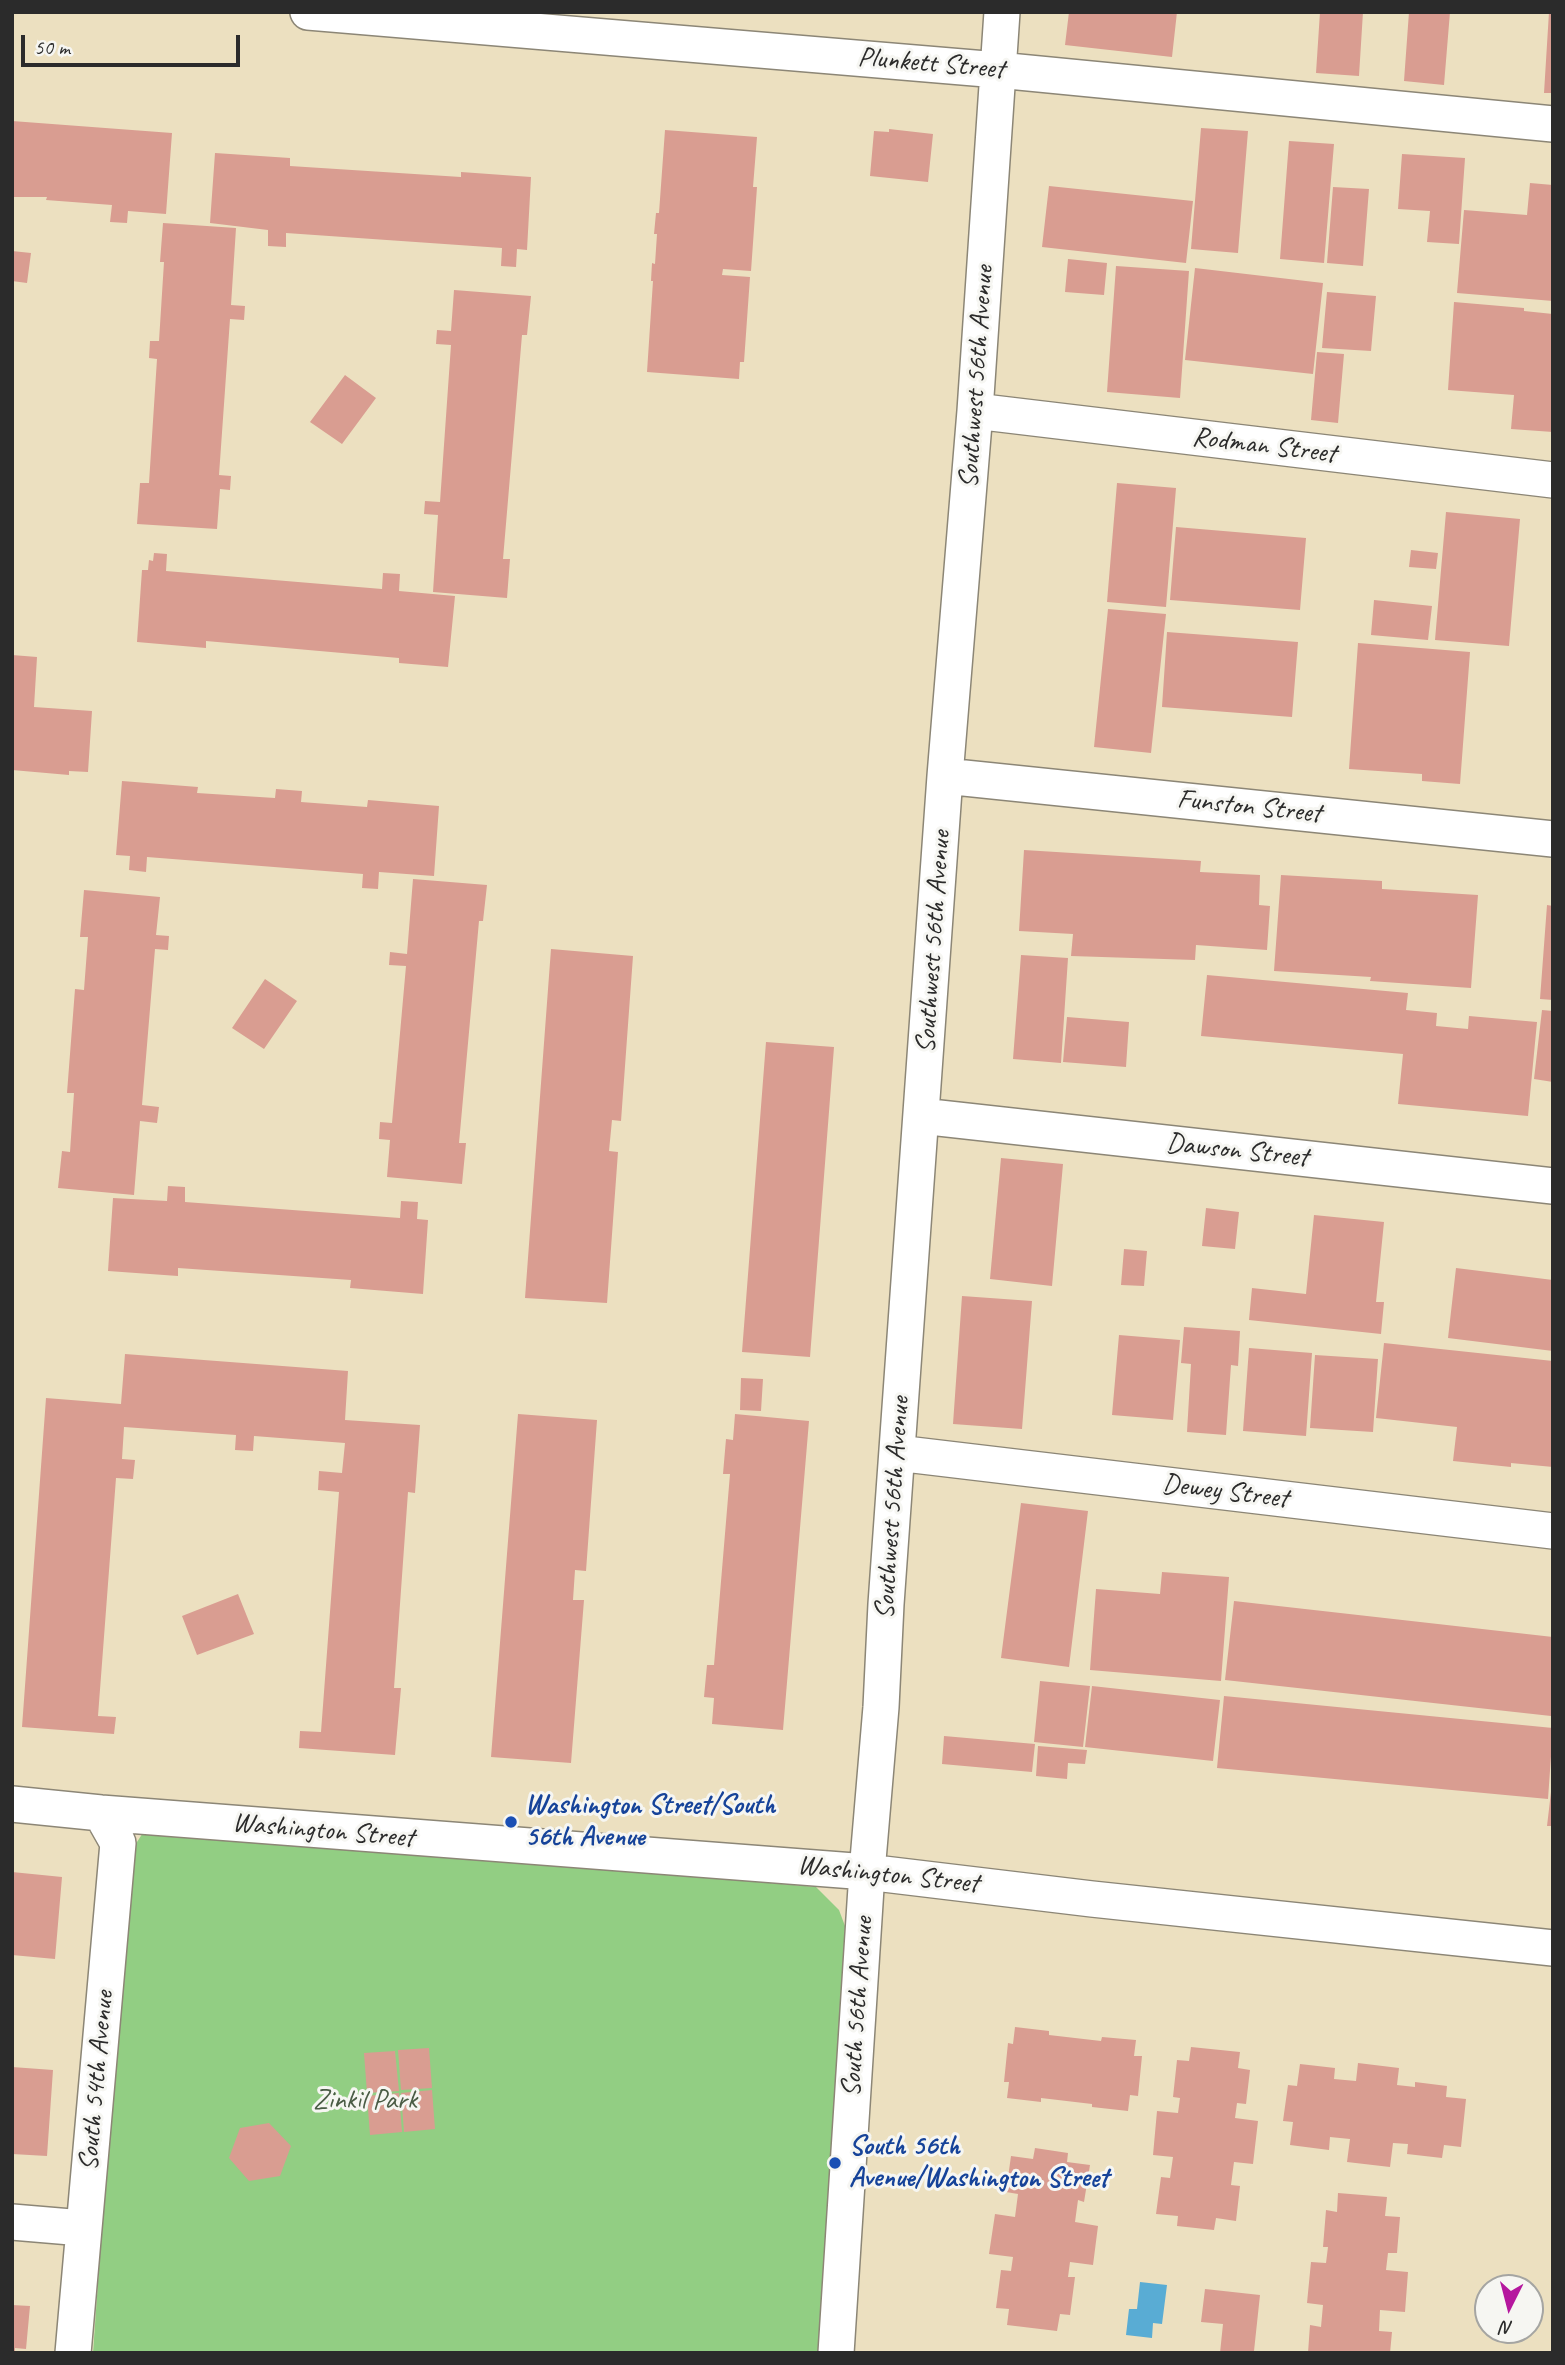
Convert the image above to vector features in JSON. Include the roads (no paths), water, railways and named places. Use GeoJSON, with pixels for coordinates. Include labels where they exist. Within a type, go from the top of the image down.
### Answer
{"type":"FeatureCollection","features":[{"type":"Feature","properties":{"kind":"street","name":"Plunkett Street"},"geometry":{"type":"LineString","coordinates":[[308,12],[998,70],[1553,124]]}},
{"type":"Feature","properties":{"kind":"street","name":"Southwest 56th Avenue"},"geometry":{"type":"LineString","coordinates":[[867,1872],[1002,12]]}},
{"type":"Feature","properties":{"kind":"street","name":"Rodman Street"},"geometry":{"type":"LineString","coordinates":[[975,411],[1553,480]]}},
{"type":"Feature","properties":{"kind":"street","name":"Funston Street"},"geometry":{"type":"LineString","coordinates":[[946,776],[1553,839]]}},
{"type":"Feature","properties":{"kind":"street","name":"Dawson Street"},"geometry":{"type":"LineString","coordinates":[[921,1116],[1553,1186]]}},
{"type":"Feature","properties":{"kind":"street","name":"Dewey Street"},"geometry":{"type":"LineString","coordinates":[[897,1453],[1553,1531]]}},
{"type":"Feature","properties":{"kind":"street","name":"Washington Street"},"geometry":{"type":"LineString","coordinates":[[12,1804],[867,1872],[1553,1948]]}},
{"type":"Feature","properties":{"kind":"street","name":"South 54th Avenue"},"geometry":{"type":"LineString","coordinates":[[73,2353],[118,1843],[101,1813]]}},
{"type":"Feature","properties":{"kind":"street","name":"South 56th Avenue"},"geometry":{"type":"LineString","coordinates":[[836,2353],[867,1872]]}},
{"type":"Feature","properties":{"kind":"street"},"geometry":{"type":"LineString","coordinates":[[12,2222],[83,2228]]}},
{"type":"Feature","properties":{"kind":"water"},"geometry":{"type":"Polygon","coordinates":[[[1140,2282],[1167,2285],[1162,2324],[1153,2323],[1152,2338],[1126,2335],[1129,2309],[1137,2309],[1140,2282]]]}},
{"type":"Feature","properties":{"kind":"place","name":"Washington Street/South 56th Avenue"},"geometry":{"type":"Point","coordinates":[511,1822]}},
{"type":"Feature","properties":{"kind":"place","name":"South 56th Avenue/Washington Street"},"geometry":{"type":"Point","coordinates":[835,2163]}},
{"type":"Feature","properties":{"kind":"park label","name":"Zinkil Park"},"geometry":{"type":"Point","coordinates":[365,2101]}}]}
